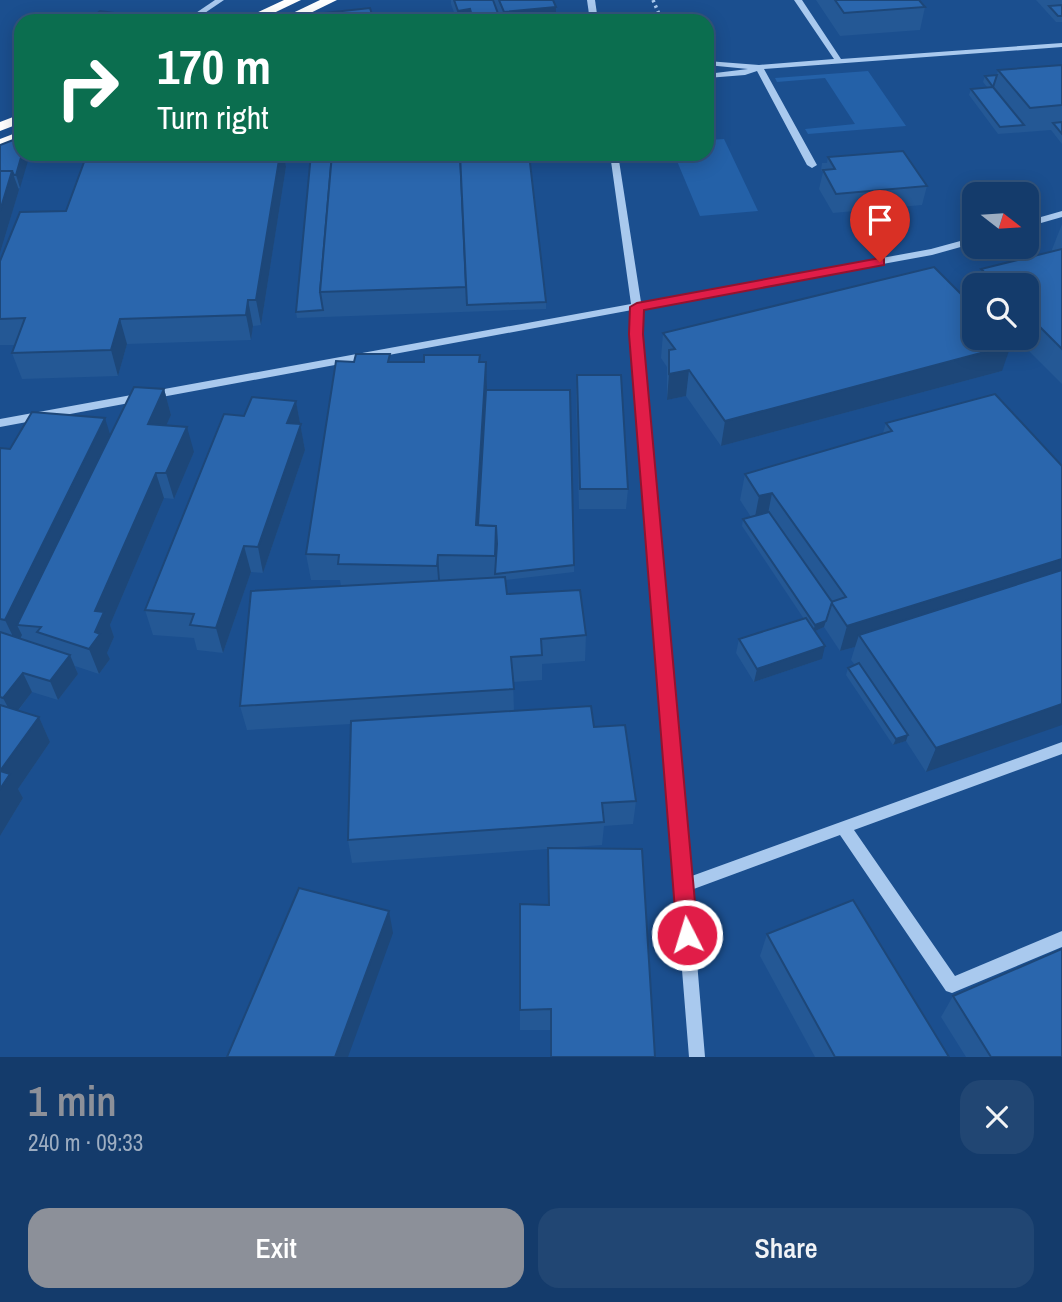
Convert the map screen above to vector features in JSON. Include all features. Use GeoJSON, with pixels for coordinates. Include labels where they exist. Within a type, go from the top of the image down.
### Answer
{"type":"FeatureCollection","features":[{"type":"Feature","properties":{"kind":"highway"},"geometry":{"type":"LineString","coordinates":[[262,14],[295,0]]}},
{"type":"Feature","properties":{"kind":"highway"},"geometry":{"type":"LineString","coordinates":[[299,14],[331,0]]}},
{"type":"Feature","properties":{"kind":"street"},"geometry":{"type":"LineString","coordinates":[[199,14],[220,0]]}},
{"type":"Feature","properties":{"kind":"street"},"geometry":{"type":"LineString","coordinates":[[798,0],[839,61]]}},
{"type":"Feature","properties":{"kind":"street"},"geometry":{"type":"LineString","coordinates":[[714,64],[760,67],[1062,45]]}},
{"type":"Feature","properties":{"kind":"street"},"geometry":{"type":"LineString","coordinates":[[714,75],[745,73],[760,67]]}},
{"type":"Feature","properties":{"kind":"street"},"geometry":{"type":"LineString","coordinates":[[760,67],[812,165]]}},
{"type":"Feature","properties":{"kind":"street"},"geometry":{"type":"LineString","coordinates":[[615,161],[637,307],[637,348],[697,1057]]}},
{"type":"Feature","properties":{"kind":"street"},"geometry":{"type":"LineString","coordinates":[[1040,220],[1062,214]]}},
{"type":"Feature","properties":{"kind":"street"},"geometry":{"type":"LineString","coordinates":[[0,423],[932,252],[962,244]]}},
{"type":"Feature","properties":{"kind":"street"},"geometry":{"type":"LineString","coordinates":[[683,887],[1062,748]]}},
{"type":"Feature","properties":{"kind":"street"},"geometry":{"type":"LineString","coordinates":[[843,827],[952,985],[1062,939]]}},
{"type":"Feature","properties":{"kind":"shaded area"},"geometry":{"type":"Polygon","coordinates":[[[868,71],[906,126],[808,134],[805,129],[855,124],[825,78],[777,82],[775,78],[868,71]]]}},
{"type":"Feature","properties":{"kind":"shaded area"},"geometry":{"type":"Polygon","coordinates":[[[724,139],[758,211],[700,216],[677,161],[714,161],[714,140],[724,139]]]}},
{"type":"Feature","properties":{"kind":"building"},"geometry":{"type":"Polygon","coordinates":[[[454,0],[493,0],[498,14],[471,14],[470,9],[458,11],[454,0]]]}},
{"type":"Feature","properties":{"kind":"building"},"geometry":{"type":"Polygon","coordinates":[[[499,0],[553,0],[556,7],[504,12],[499,0]]]}},
{"type":"Feature","properties":{"kind":"building"},"geometry":{"type":"Polygon","coordinates":[[[835,0],[919,0],[925,7],[844,13],[835,0]]]}},
{"type":"Feature","properties":{"kind":"building"},"geometry":{"type":"Polygon","coordinates":[[[1062,5],[1062,16],[1058,16],[1049,6],[1062,5]]]}},
{"type":"Feature","properties":{"kind":"building"},"geometry":{"type":"Polygon","coordinates":[[[370,8],[372,14],[315,14],[370,8]]]}},
{"type":"Feature","properties":{"kind":"building"},"geometry":{"type":"Polygon","coordinates":[[[100,11],[121,14],[96,14],[100,11]]]}},
{"type":"Feature","properties":{"kind":"building"},"geometry":{"type":"Polygon","coordinates":[[[1062,65],[1062,105],[1030,108],[998,70],[1062,65]]]}},
{"type":"Feature","properties":{"kind":"building"},"geometry":{"type":"Polygon","coordinates":[[[997,75],[993,87],[985,76],[997,75]]]}},
{"type":"Feature","properties":{"kind":"building"},"geometry":{"type":"Polygon","coordinates":[[[993,87],[1024,125],[1000,127],[971,89],[993,87]]]}},
{"type":"Feature","properties":{"kind":"building"},"geometry":{"type":"Polygon","coordinates":[[[1062,122],[1062,134],[1053,123],[1062,122]]]}},
{"type":"Feature","properties":{"kind":"building"},"geometry":{"type":"Polygon","coordinates":[[[14,140],[14,161],[20,161],[16,175],[12,171],[0,171],[0,145],[14,140]]]}},
{"type":"Feature","properties":{"kind":"building"},"geometry":{"type":"Polygon","coordinates":[[[903,151],[927,186],[836,194],[823,170],[835,169],[828,157],[903,151]]]}},
{"type":"Feature","properties":{"kind":"building"},"geometry":{"type":"Polygon","coordinates":[[[84,161],[279,161],[256,300],[248,300],[246,315],[120,319],[111,350],[12,353],[25,318],[0,319],[0,261],[20,212],[66,211],[84,161]]]}},
{"type":"Feature","properties":{"kind":"building"},"geometry":{"type":"Polygon","coordinates":[[[310,161],[331,161],[320,292],[323,310],[296,312],[310,161]]]}},
{"type":"Feature","properties":{"kind":"building"},"geometry":{"type":"Polygon","coordinates":[[[331,161],[460,161],[466,287],[320,292],[331,161]]]}},
{"type":"Feature","properties":{"kind":"building"},"geometry":{"type":"Polygon","coordinates":[[[460,161],[530,161],[546,302],[467,305],[460,161]]]}},
{"type":"Feature","properties":{"kind":"building"},"geometry":{"type":"Polygon","coordinates":[[[0,171],[12,171],[0,211],[0,171]]]}},
{"type":"Feature","properties":{"kind":"building"},"geometry":{"type":"Polygon","coordinates":[[[1062,249],[1062,349],[1039,326],[1039,273],[985,273],[981,269],[1022,259],[1040,259],[1040,254],[1062,249]]]}},
{"type":"Feature","properties":{"kind":"building"},"geometry":{"type":"Polygon","coordinates":[[[934,267],[962,295],[962,350],[992,350],[725,421],[689,370],[669,374],[669,350],[675,349],[663,333],[934,267]]]}},
{"type":"Feature","properties":{"kind":"building"},"geometry":{"type":"Polygon","coordinates":[[[356,354],[390,354],[388,362],[424,362],[424,355],[480,355],[479,362],[486,362],[476,525],[496,526],[495,556],[438,555],[437,566],[338,564],[339,555],[306,554],[336,361],[354,362],[356,354]]]}},
{"type":"Feature","properties":{"kind":"building"},"geometry":{"type":"Polygon","coordinates":[[[577,375],[621,375],[628,489],[580,489],[577,375]]]}},
{"type":"Feature","properties":{"kind":"building"},"geometry":{"type":"Polygon","coordinates":[[[134,387],[164,389],[148,424],[187,427],[166,473],[156,473],[95,611],[104,612],[95,632],[100,634],[89,649],[37,632],[41,627],[17,625],[134,387]]]}},
{"type":"Feature","properties":{"kind":"building"},"geometry":{"type":"Polygon","coordinates":[[[486,390],[570,390],[574,565],[495,574],[496,526],[478,525],[486,390]]]}},
{"type":"Feature","properties":{"kind":"building"},"geometry":{"type":"Polygon","coordinates":[[[995,394],[1062,466],[1062,559],[847,626],[831,602],[846,597],[772,493],[759,496],[745,474],[892,431],[886,423],[995,394]]]}},
{"type":"Feature","properties":{"kind":"building"},"geometry":{"type":"Polygon","coordinates":[[[252,397],[296,401],[287,423],[301,424],[258,547],[244,546],[216,628],[190,625],[194,614],[145,610],[224,414],[244,416],[252,397]]]}},
{"type":"Feature","properties":{"kind":"building"},"geometry":{"type":"Polygon","coordinates":[[[32,412],[105,418],[5,620],[0,619],[0,448],[10,449],[32,412]]]}},
{"type":"Feature","properties":{"kind":"building"},"geometry":{"type":"Polygon","coordinates":[[[769,512],[832,602],[826,621],[815,625],[743,519],[769,512]]]}},
{"type":"Feature","properties":{"kind":"building"},"geometry":{"type":"Polygon","coordinates":[[[1062,570],[1062,704],[936,748],[859,635],[1062,570]]]}},
{"type":"Feature","properties":{"kind":"building"},"geometry":{"type":"Polygon","coordinates":[[[505,577],[507,594],[580,590],[586,635],[541,639],[542,655],[511,657],[514,689],[240,706],[251,591],[505,577]]]}},
{"type":"Feature","properties":{"kind":"building"},"geometry":{"type":"Polygon","coordinates":[[[806,618],[825,646],[757,669],[739,639],[806,618]]]}},
{"type":"Feature","properties":{"kind":"building"},"geometry":{"type":"Polygon","coordinates":[[[0,632],[70,655],[50,681],[23,673],[3,698],[0,697],[0,632]]]}},
{"type":"Feature","properties":{"kind":"building"},"geometry":{"type":"Polygon","coordinates":[[[859,663],[908,735],[896,739],[848,668],[859,663]]]}},
{"type":"Feature","properties":{"kind":"building"},"geometry":{"type":"Polygon","coordinates":[[[0,705],[39,717],[0,771],[0,705]]]}},
{"type":"Feature","properties":{"kind":"building"},"geometry":{"type":"Polygon","coordinates":[[[591,706],[594,727],[625,725],[636,801],[602,803],[604,822],[348,840],[351,721],[591,706]]]}},
{"type":"Feature","properties":{"kind":"building"},"geometry":{"type":"Polygon","coordinates":[[[0,771],[10,774],[0,789],[0,771]]]}},
{"type":"Feature","properties":{"kind":"building"},"geometry":{"type":"Polygon","coordinates":[[[548,848],[642,849],[655,1057],[551,1057],[551,1009],[520,1010],[520,904],[549,905],[548,848]]]}},
{"type":"Feature","properties":{"kind":"building"},"geometry":{"type":"Polygon","coordinates":[[[299,888],[389,911],[335,1057],[227,1057],[299,888]]]}},
{"type":"Feature","properties":{"kind":"building"},"geometry":{"type":"Polygon","coordinates":[[[853,900],[949,1057],[835,1057],[767,934],[853,900]]]}},
{"type":"Feature","properties":{"kind":"building"},"geometry":{"type":"Polygon","coordinates":[[[1062,949],[1062,1057],[991,1057],[953,996],[1062,949]]]}},
{"type":"Feature","properties":{"kind":"route"},"geometry":{"type":"LineString","coordinates":[[687,935],[636,334],[637,307],[880,262]]}}]}
